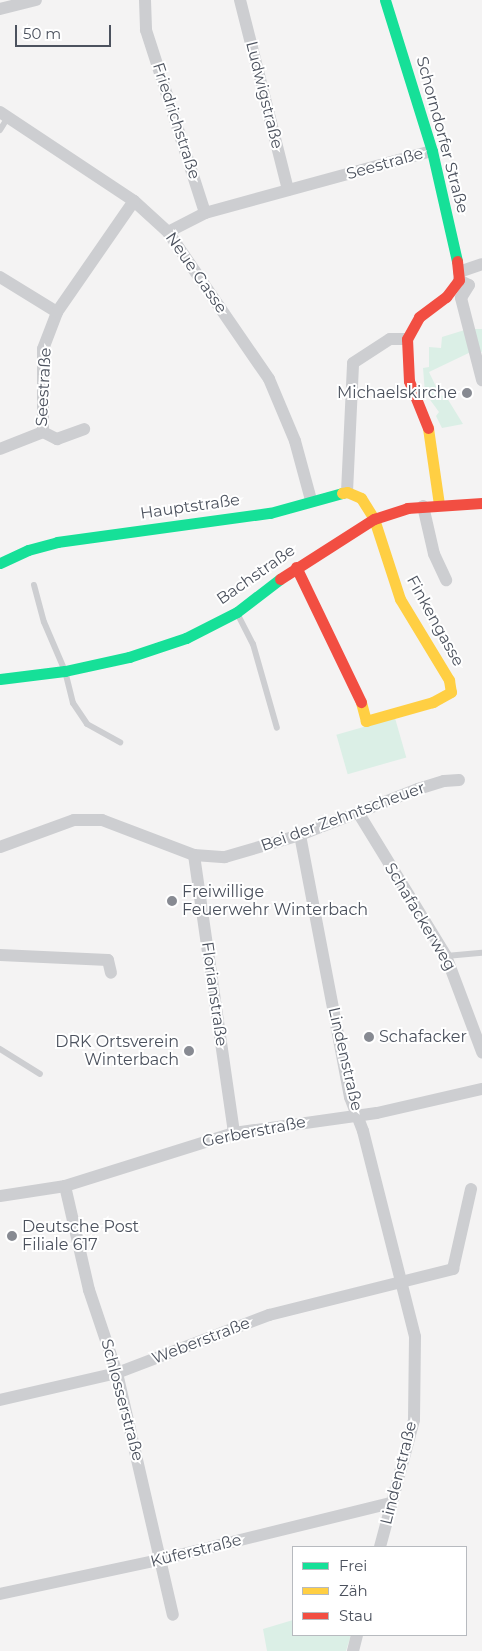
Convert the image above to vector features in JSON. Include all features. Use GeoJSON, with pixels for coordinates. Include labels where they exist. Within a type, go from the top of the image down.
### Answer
{"type":"FeatureCollection","features":[{"type":"Feature","properties":{"kind":"street"},"geometry":{"type":"LineString","coordinates":[[0,9],[36,0]]}},
{"type":"Feature","properties":{"kind":"street","name":"Friedrichstraße"},"geometry":{"type":"LineString","coordinates":[[145,0],[146,30],[205,213]]}},
{"type":"Feature","properties":{"kind":"street","name":"Ludwigstraße"},"geometry":{"type":"LineString","coordinates":[[240,0],[288,190]]}},
{"type":"Feature","properties":{"kind":"street","name":"Schorndorfer Straße"},"geometry":{"type":"LineString","coordinates":[[385,0],[432,151],[459,276]]}},
{"type":"Feature","properties":{"kind":"street","name":"Neue Gasse"},"geometry":{"type":"LineString","coordinates":[[4,114],[134,202],[168,232],[269,379],[292,433],[311,500]]}},
{"type":"Feature","properties":{"kind":"street","name":"Seestraße"},"geometry":{"type":"LineString","coordinates":[[168,232],[205,213],[432,151]]}},
{"type":"Feature","properties":{"kind":"street","name":"Seestraße"},"geometry":{"type":"LineString","coordinates":[[0,450],[43,432],[43,350],[57,312],[134,202]]}},
{"type":"Feature","properties":{"kind":"street"},"geometry":{"type":"LineString","coordinates":[[439,504],[431,437],[409,381],[407,339],[419,317],[446,296],[459,276],[482,264]]}},
{"type":"Feature","properties":{"kind":"street"},"geometry":{"type":"LineString","coordinates":[[459,276],[469,285],[461,298],[482,380]]}},
{"type":"Feature","properties":{"kind":"street"},"geometry":{"type":"LineString","coordinates":[[0,277],[57,312]]}},
{"type":"Feature","properties":{"kind":"street"},"geometry":{"type":"LineString","coordinates":[[374,519],[361,498],[347,492],[353,364],[390,339],[407,339]]}},
{"type":"Feature","properties":{"kind":"street"},"geometry":{"type":"LineString","coordinates":[[43,432],[57,439],[84,430]]}},
{"type":"Feature","properties":{"kind":"street","name":"Hauptstraße"},"geometry":{"type":"LineString","coordinates":[[0,563],[28,550],[57,542],[270,513],[311,500],[347,492]]}},
{"type":"Feature","properties":{"kind":"street","name":"Bachstraße"},"geometry":{"type":"LineString","coordinates":[[0,679],[65,671],[129,657],[186,638],[237,612],[296,567],[374,519],[423,506],[482,503]]}},
{"type":"Feature","properties":{"kind":"street"},"geometry":{"type":"LineString","coordinates":[[423,506],[434,554],[446,580]]}},
{"type":"Feature","properties":{"kind":"street","name":"Finkengasse"},"geometry":{"type":"LineString","coordinates":[[296,567],[357,689],[366,721],[434,702],[451,692],[449,680],[400,598],[374,519]]}},
{"type":"Feature","properties":{"kind":"street","name":"Bei der Zehntscheuer"},"geometry":{"type":"LineString","coordinates":[[0,847],[74,820],[102,820],[194,855],[224,857],[300,835],[359,814],[418,789],[444,781],[459,780]]}},
{"type":"Feature","properties":{"kind":"street","name":"Schafackerweg"},"geometry":{"type":"LineString","coordinates":[[359,814],[446,956],[482,1052]]}},
{"type":"Feature","properties":{"kind":"street","name":"Lindenstraße"},"geometry":{"type":"LineString","coordinates":[[300,835],[350,1097],[357,1115],[402,1280],[415,1337],[414,1420],[380,1546]]}},
{"type":"Feature","properties":{"kind":"street","name":"Florianstraße"},"geometry":{"type":"LineString","coordinates":[[194,855],[234,1133]]}},
{"type":"Feature","properties":{"kind":"street"},"geometry":{"type":"LineString","coordinates":[[0,955],[108,960],[111,973]]}},
{"type":"Feature","properties":{"kind":"street","name":"Gerberstraße"},"geometry":{"type":"LineString","coordinates":[[0,1196],[65,1186],[234,1133],[357,1115],[482,1089]]}},
{"type":"Feature","properties":{"kind":"street","name":"Schlosserstraße"},"geometry":{"type":"LineString","coordinates":[[65,1186],[90,1290],[117,1373],[163,1559],[173,1615]]}},
{"type":"Feature","properties":{"kind":"street"},"geometry":{"type":"LineString","coordinates":[[402,1280],[453,1269],[472,1189]]}},
{"type":"Feature","properties":{"kind":"street","name":"Weberstraße"},"geometry":{"type":"LineString","coordinates":[[0,1400],[117,1373],[269,1315],[402,1280]]}},
{"type":"Feature","properties":{"kind":"street","name":"Küferstraße"},"geometry":{"type":"LineString","coordinates":[[0,1594],[163,1559],[391,1502]]}},
{"type":"Feature","properties":{"kind":"street"},"geometry":{"type":"LineString","coordinates":[[353,1651],[357,1636]]}},
{"type":"Feature","properties":{"kind":"lane"},"geometry":{"type":"LineString","coordinates":[[0,130],[4,114]]}},
{"type":"Feature","properties":{"kind":"lane"},"geometry":{"type":"LineString","coordinates":[[34,585],[44,622],[65,671],[73,703],[87,724],[120,742]]}},
{"type":"Feature","properties":{"kind":"lane"},"geometry":{"type":"LineString","coordinates":[[237,612],[252,644],[276,728]]}},
{"type":"Feature","properties":{"kind":"lane"},"geometry":{"type":"LineString","coordinates":[[446,956],[482,953]]}},
{"type":"Feature","properties":{"kind":"lane"},"geometry":{"type":"LineString","coordinates":[[0,1049],[40,1074]]}},
{"type":"Feature","properties":{"kind":"green space"},"geometry":{"type":"Polygon","coordinates":[[[468,329],[482,329],[482,352],[475,350],[429,372],[440,395],[447,398],[463,424],[442,428],[436,416],[439,412],[425,393],[423,368],[429,367],[429,347],[441,348],[442,337],[468,329]]]}},
{"type":"Feature","properties":{"kind":"green space"},"geometry":{"type":"Polygon","coordinates":[[[395,718],[406,757],[348,774],[336,735],[395,718]]]}},
{"type":"Feature","properties":{"kind":"green space"},"geometry":{"type":"Polygon","coordinates":[[[292,1620],[292,1636],[351,1636],[346,1651],[267,1651],[263,1629],[292,1620]]]}},
{"type":"Feature","properties":{"kind":"traffic: fast"},"geometry":{"type":"LineString","coordinates":[[385,0],[432,151],[457,261]]}},
{"type":"Feature","properties":{"kind":"traffic: fast"},"geometry":{"type":"LineString","coordinates":[[0,563],[28,550],[57,542],[270,513],[342,493]]}},
{"type":"Feature","properties":{"kind":"traffic: fast"},"geometry":{"type":"LineString","coordinates":[[0,679],[65,671],[129,657],[186,638],[237,612],[280,579]]}},
{"type":"Feature","properties":{"kind":"traffic: slow"},"geometry":{"type":"LineString","coordinates":[[428,428],[439,504]]}},
{"type":"Feature","properties":{"kind":"traffic: slow"},"geometry":{"type":"LineString","coordinates":[[342,493],[347,492],[361,498],[374,519],[400,599],[449,680],[451,692],[433,702],[366,721],[361,702]]}},
{"type":"Feature","properties":{"kind":"traffic: jam"},"geometry":{"type":"LineString","coordinates":[[428,428],[409,381],[407,339],[419,317],[446,297],[459,280],[457,261]]}},
{"type":"Feature","properties":{"kind":"traffic: jam"},"geometry":{"type":"LineString","coordinates":[[280,579],[374,519],[407,508],[482,503]]}},
{"type":"Feature","properties":{"kind":"traffic: jam"},"geometry":{"type":"LineString","coordinates":[[296,567],[361,702]]}},
{"type":"Feature","properties":{"kind":"place","name":"Michaelskirche"},"geometry":{"type":"Point","coordinates":[467,393]}},
{"type":"Feature","properties":{"kind":"place","name":"Freiwillige Feuerwehr Winterbach"},"geometry":{"type":"Point","coordinates":[172,901]}},
{"type":"Feature","properties":{"kind":"place","name":"Schafacker"},"geometry":{"type":"Point","coordinates":[369,1037]}},
{"type":"Feature","properties":{"kind":"place","name":"DRK Ortsverein Winterbach"},"geometry":{"type":"Point","coordinates":[189,1051]}},
{"type":"Feature","properties":{"kind":"place","name":"Deutsche Post Filiale 617"},"geometry":{"type":"Point","coordinates":[12,1236]}}]}
